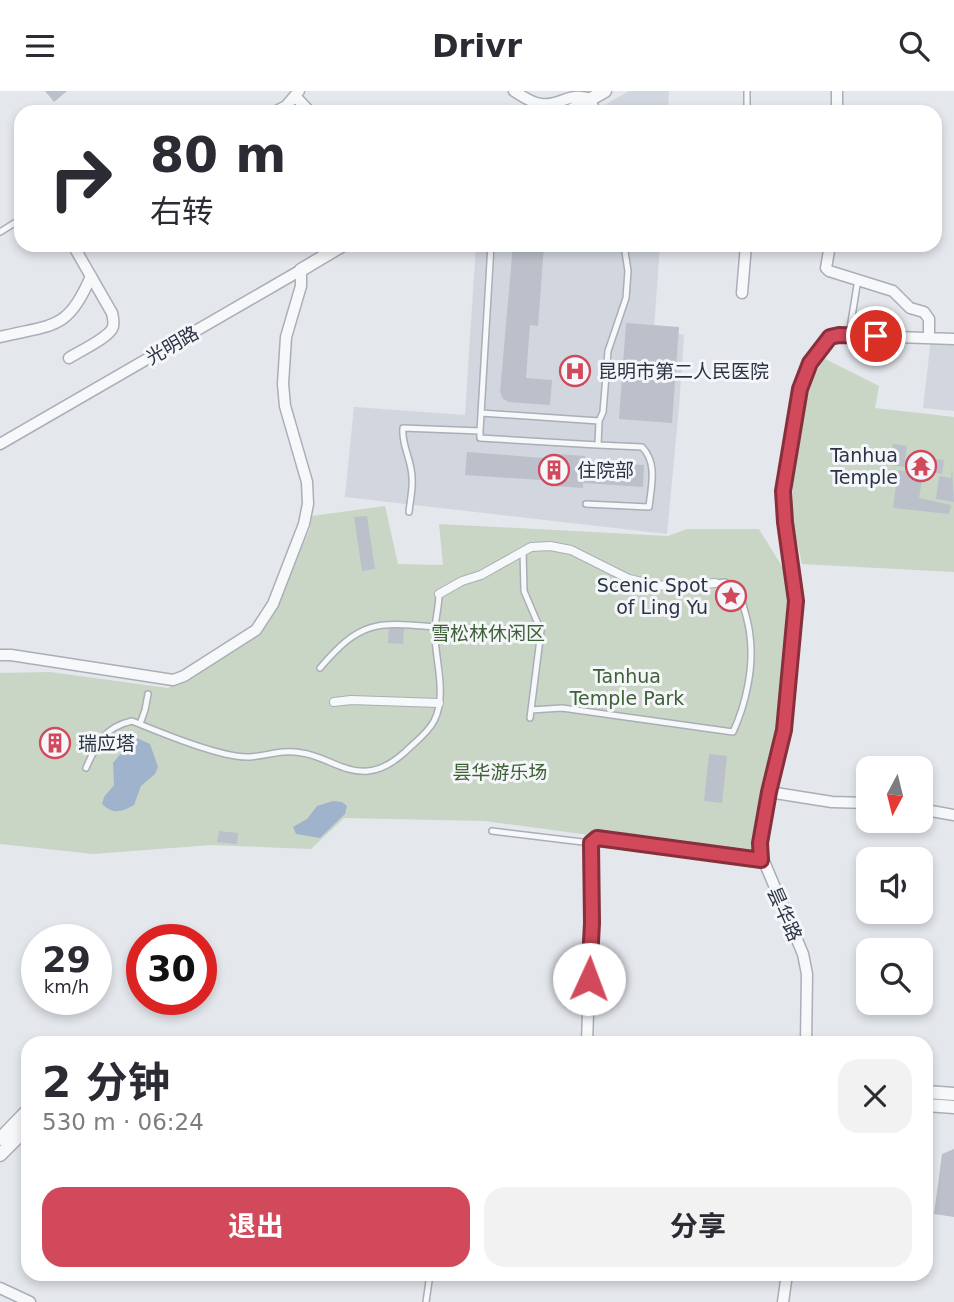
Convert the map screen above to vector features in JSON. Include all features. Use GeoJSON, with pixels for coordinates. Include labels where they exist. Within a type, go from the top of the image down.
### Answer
{"type":"FeatureCollection","features":[{"type":"Feature","properties":{"kind":"street"},"geometry":{"type":"LineString","coordinates":[[514,91],[543,105],[580,94],[591,99]]}},
{"type":"Feature","properties":{"kind":"street"},"geometry":{"type":"LineString","coordinates":[[581,105],[605,91]]}},
{"type":"Feature","properties":{"kind":"street"},"geometry":{"type":"LineString","coordinates":[[69,358],[113,328],[112,313],[77,252]]}},
{"type":"Feature","properties":{"kind":"street","name":"光明路"},"geometry":{"type":"LineString","coordinates":[[0,444],[331,252]]}},
{"type":"Feature","properties":{"kind":"street"},"geometry":{"type":"LineString","coordinates":[[741,293],[745,252]]}},
{"type":"Feature","properties":{"kind":"street"},"geometry":{"type":"LineString","coordinates":[[829,252],[826,268],[829,271],[892,291],[910,308],[924,312],[929,320],[929,338]]}},
{"type":"Feature","properties":{"kind":"street"},"geometry":{"type":"LineString","coordinates":[[0,655],[173,680],[184,676],[256,630],[273,604],[299,540],[308,504],[307,482],[285,407],[283,384],[286,337],[302,286],[301,270]]}},
{"type":"Feature","properties":{"kind":"street"},"geometry":{"type":"LineString","coordinates":[[0,337],[61,322],[74,310],[91,276]]}},
{"type":"Feature","properties":{"kind":"street","name":"昙华路"},"geometry":{"type":"LineString","coordinates":[[806,1036],[807,974],[803,954],[761,860],[760,843],[784,730],[796,601],[783,491],[800,389],[810,363],[830,337],[849,335],[954,339]]}},
{"type":"Feature","properties":{"kind":"street"},"geometry":{"type":"LineString","coordinates":[[439,594],[481,575],[531,547],[550,546],[571,550],[629,579],[655,585],[680,587],[715,583]]}},
{"type":"Feature","properties":{"kind":"street"},"geometry":{"type":"LineString","coordinates":[[334,702],[352,700],[439,703]]}},
{"type":"Feature","properties":{"kind":"street"},"geometry":{"type":"LineString","coordinates":[[769,792],[832,802],[856,803]]}},
{"type":"Feature","properties":{"kind":"street"},"geometry":{"type":"LineString","coordinates":[[933,811],[954,815]]}},
{"type":"Feature","properties":{"kind":"street"},"geometry":{"type":"LineString","coordinates":[[587,1036],[592,923],[591,843]]}},
{"type":"Feature","properties":{"kind":"street"},"geometry":{"type":"LineString","coordinates":[[933,1092],[954,1094]]}},
{"type":"Feature","properties":{"kind":"street"},"geometry":{"type":"LineString","coordinates":[[933,1106],[954,1107]]}},
{"type":"Feature","properties":{"kind":"street"},"geometry":{"type":"LineString","coordinates":[[0,1139],[21,1117]]}},
{"type":"Feature","properties":{"kind":"street"},"geometry":{"type":"LineString","coordinates":[[0,1155],[21,1134]]}},
{"type":"Feature","properties":{"kind":"street"},"geometry":{"type":"LineString","coordinates":[[783,1302],[786,1281]]}},
{"type":"Feature","properties":{"kind":"street"},"geometry":{"type":"LineString","coordinates":[[0,1289],[30,1302]]}},
{"type":"Feature","properties":{"kind":"lane"},"geometry":{"type":"LineString","coordinates":[[591,99],[595,105]]}},
{"type":"Feature","properties":{"kind":"lane"},"geometry":{"type":"LineString","coordinates":[[491,252],[480,438],[642,447],[649,454],[652,467],[649,507],[586,504]]}},
{"type":"Feature","properties":{"kind":"lane"},"geometry":{"type":"LineString","coordinates":[[598,445],[607,351],[626,298],[628,271],[626,252]]}},
{"type":"Feature","properties":{"kind":"lane"},"geometry":{"type":"LineString","coordinates":[[849,335],[858,279]]}},
{"type":"Feature","properties":{"kind":"lane"},"geometry":{"type":"LineString","coordinates":[[481,413],[599,421]]}},
{"type":"Feature","properties":{"kind":"lane"},"geometry":{"type":"LineString","coordinates":[[409,512],[412,477],[407,451],[401,439],[403,428],[480,431]]}},
{"type":"Feature","properties":{"kind":"lane"},"geometry":{"type":"LineString","coordinates":[[523,551],[524,591],[541,632],[530,718]]}},
{"type":"Feature","properties":{"kind":"lane"},"geometry":{"type":"LineString","coordinates":[[531,710],[562,708],[733,733],[741,715],[750,666],[750,636],[740,593],[725,582],[715,583]]}},
{"type":"Feature","properties":{"kind":"lane"},"geometry":{"type":"LineString","coordinates":[[86,768],[98,742],[124,723],[132,721],[184,741],[239,756],[249,757],[270,752],[304,753],[342,768],[369,771],[379,769],[398,758],[434,721],[439,703],[435,627],[439,594]]}},
{"type":"Feature","properties":{"kind":"lane"},"geometry":{"type":"LineString","coordinates":[[320,668],[344,642],[374,625],[390,623],[435,627]]}},
{"type":"Feature","properties":{"kind":"lane"},"geometry":{"type":"LineString","coordinates":[[139,724],[148,694]]}},
{"type":"Feature","properties":{"kind":"lane"},"geometry":{"type":"LineString","coordinates":[[492,831],[591,843],[597,838],[761,860]]}},
{"type":"Feature","properties":{"kind":"lane"},"geometry":{"type":"LineString","coordinates":[[426,1302],[429,1281]]}},
{"type":"Feature","properties":{"kind":"shaded area"},"geometry":{"type":"Polygon","coordinates":[[[629,91],[669,91],[668,105],[604,105],[629,91]]]}},
{"type":"Feature","properties":{"kind":"shaded area","name":"昆明市第二人民医院"},"geometry":{"type":"Polygon","coordinates":[[[476,252],[660,252],[654,329],[684,335],[667,534],[345,497],[354,407],[465,415],[476,252]]]}},
{"type":"Feature","properties":{"kind":"shaded area"},"geometry":{"type":"Polygon","coordinates":[[[931,339],[954,341],[954,411],[923,408],[931,339]]]}},
{"type":"Feature","properties":{"kind":"green space"},"geometry":{"type":"Polygon","coordinates":[[[823,358],[879,386],[875,408],[954,417],[954,572],[802,564],[793,522],[793,472],[802,403],[823,358]]]}},
{"type":"Feature","properties":{"kind":"green space","name":"Tanhua Temple Park"},"geometry":{"type":"Polygon","coordinates":[[[385,506],[398,564],[443,565],[439,524],[668,536],[687,529],[759,529],[783,568],[787,588],[788,627],[778,734],[769,753],[751,857],[485,821],[344,818],[311,849],[211,845],[93,854],[0,844],[0,673],[50,672],[168,688],[265,628],[310,529],[312,516],[385,506]]]}},
{"type":"Feature","properties":{"kind":"water"},"geometry":{"type":"Polygon","coordinates":[[[137,738],[150,744],[158,767],[155,774],[141,786],[134,805],[122,811],[110,810],[102,804],[114,785],[113,763],[127,746],[129,739],[137,738]]]}},
{"type":"Feature","properties":{"kind":"water"},"geometry":{"type":"Polygon","coordinates":[[[333,801],[347,806],[345,814],[320,838],[296,834],[293,827],[307,819],[317,806],[333,801]]]}},
{"type":"Feature","properties":{"kind":"building"},"geometry":{"type":"Polygon","coordinates":[[[45,91],[67,91],[54,102],[45,91]]]}},
{"type":"Feature","properties":{"kind":"building"},"geometry":{"type":"Polygon","coordinates":[[[512,252],[543,252],[538,326],[530,325],[526,378],[552,380],[550,405],[509,402],[503,399],[500,392],[512,252]]]}},
{"type":"Feature","properties":{"kind":"building"},"geometry":{"type":"Polygon","coordinates":[[[626,323],[679,327],[672,423],[619,419],[626,323]]]}},
{"type":"Feature","properties":{"kind":"building"},"geometry":{"type":"Polygon","coordinates":[[[893,444],[907,446],[904,467],[890,465],[893,444]]]}},
{"type":"Feature","properties":{"kind":"building","name":"住院部"},"geometry":{"type":"Polygon","coordinates":[[[467,452],[557,459],[557,454],[585,456],[585,461],[644,465],[643,487],[583,483],[583,488],[555,486],[555,481],[465,475],[467,452]]]}},
{"type":"Feature","properties":{"kind":"building"},"geometry":{"type":"Polygon","coordinates":[[[922,457],[944,460],[942,474],[920,471],[922,457]]]}},
{"type":"Feature","properties":{"kind":"building"},"geometry":{"type":"Polygon","coordinates":[[[952,467],[954,502],[936,499],[939,476],[951,478],[952,467]]]}},
{"type":"Feature","properties":{"kind":"building"},"geometry":{"type":"Polygon","coordinates":[[[898,470],[923,474],[919,498],[951,505],[949,514],[893,508],[898,470]]]}},
{"type":"Feature","properties":{"kind":"building"},"geometry":{"type":"Polygon","coordinates":[[[367,516],[375,569],[362,571],[354,517],[367,516]]]}},
{"type":"Feature","properties":{"kind":"building"},"geometry":{"type":"Polygon","coordinates":[[[389,627],[404,628],[403,644],[388,643],[389,627]]]}},
{"type":"Feature","properties":{"kind":"building","name":"瑞应塔"},"geometry":{"type":"Polygon","coordinates":[[[55,728],[61,729],[69,737],[69,749],[61,757],[55,758],[49,757],[41,749],[40,743],[41,737],[49,729],[55,728]]]}},
{"type":"Feature","properties":{"kind":"building"},"geometry":{"type":"Polygon","coordinates":[[[709,754],[727,756],[722,803],[704,801],[709,754]]]}},
{"type":"Feature","properties":{"kind":"building"},"geometry":{"type":"Polygon","coordinates":[[[219,831],[238,833],[237,844],[217,842],[219,831]]]}},
{"type":"Feature","properties":{"kind":"building"},"geometry":{"type":"Polygon","coordinates":[[[954,1149],[954,1217],[934,1214],[942,1154],[954,1149]]]}},
{"type":"Feature","properties":{"kind":"place","name":"昆明市第二人民医院"},"geometry":{"type":"Point","coordinates":[575,371]}},
{"type":"Feature","properties":{"kind":"place","name":"Tanhua Temple"},"geometry":{"type":"Point","coordinates":[921,466]}},
{"type":"Feature","properties":{"kind":"place","name":"住院部"},"geometry":{"type":"Point","coordinates":[554,470]}},
{"type":"Feature","properties":{"kind":"place","name":"Scenic Spot of Ling Yu"},"geometry":{"type":"Point","coordinates":[731,596]}},
{"type":"Feature","properties":{"kind":"place","name":"瑞应塔"},"geometry":{"type":"Point","coordinates":[55,743]}},
{"type":"Feature","properties":{"kind":"route"},"geometry":{"type":"LineString","coordinates":[[589,979],[592,923],[591,843],[597,838],[761,860],[760,843],[769,792],[784,730],[796,601],[783,491],[800,389],[810,363],[830,337],[876,336]]}},
{"type":"Feature","properties":{"kind":"park label","name":"雪松林休闲区"},"geometry":{"type":"Point","coordinates":[488,633]}},
{"type":"Feature","properties":{"kind":"park label","name":"昙华游乐场"},"geometry":{"type":"Point","coordinates":[500,772]}}]}
